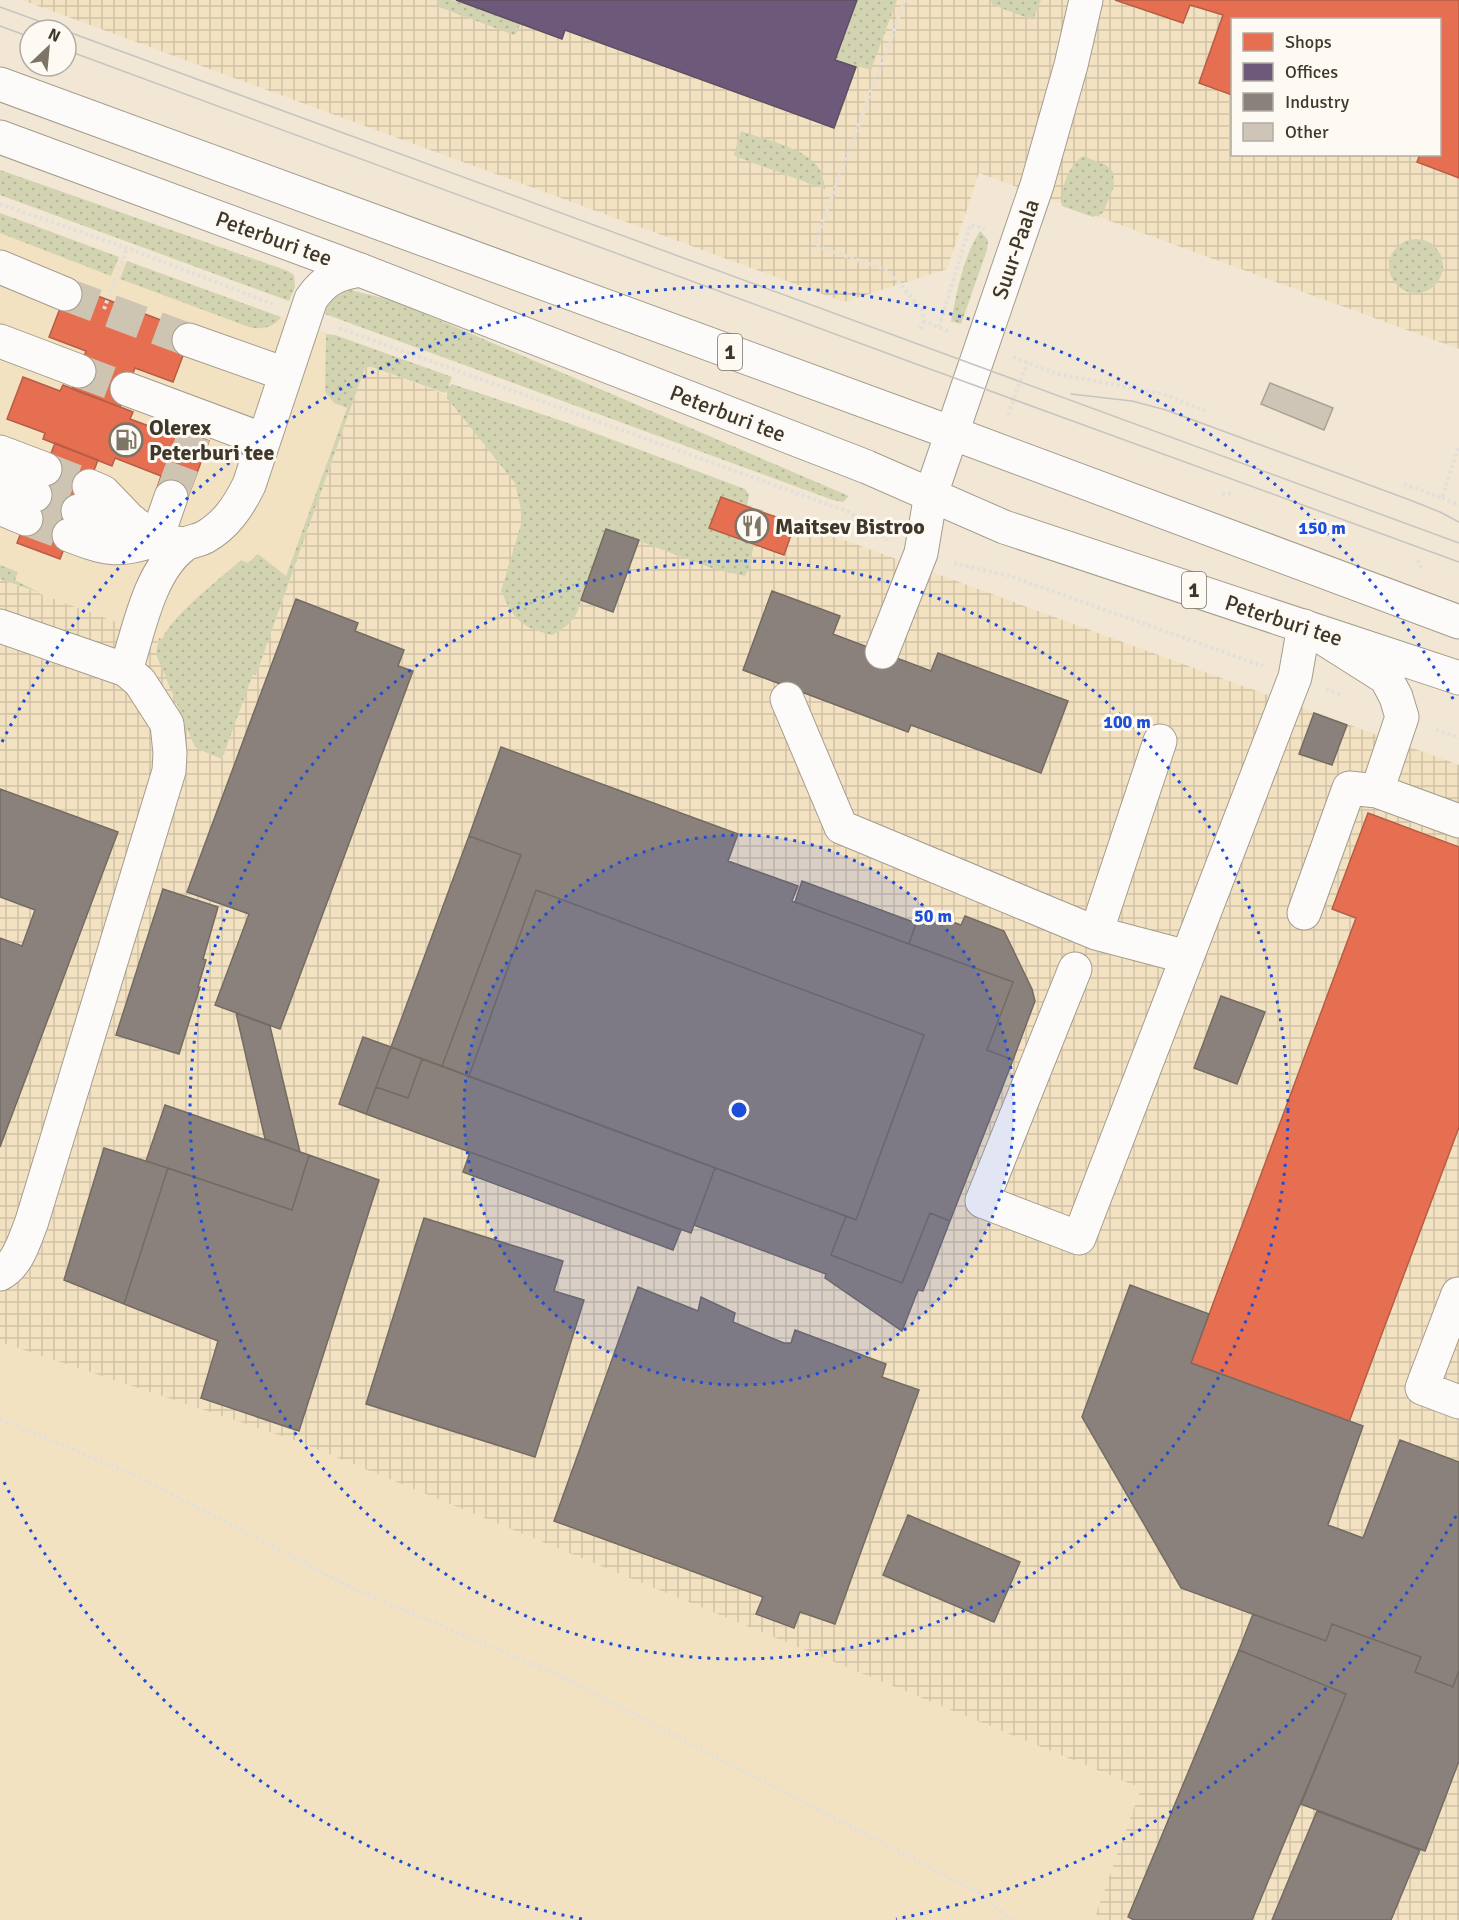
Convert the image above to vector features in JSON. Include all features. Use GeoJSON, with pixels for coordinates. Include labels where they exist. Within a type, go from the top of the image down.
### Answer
{"type":"FeatureCollection","features":[{"type":"Feature","properties":{"kind":"main road","name":"Suur-Paala"},"geometry":{"type":"LineString","coordinates":[[882,652],[921,554],[931,494],[1037,185],[1071,64],[1086,0]]}},
{"type":"Feature","properties":{"kind":"main road","name":"1"},"geometry":{"type":"LineString","coordinates":[[0,84],[952,433],[1459,622]]}},
{"type":"Feature","properties":{"kind":"main road","name":"Peterburi tee"},"geometry":{"type":"LineString","coordinates":[[0,137],[360,270],[931,494],[1004,527],[1459,678]]}},
{"type":"Feature","properties":{"kind":"main road"},"geometry":{"type":"LineString","coordinates":[[0,267],[65,294]]}},
{"type":"Feature","properties":{"kind":"main road"},"geometry":{"type":"LineString","coordinates":[[170,542],[129,519],[103,492],[79,511],[105,548],[129,549],[203,539],[223,524],[238,506],[249,485],[311,299],[320,287],[333,277],[360,270]]}},
{"type":"Feature","properties":{"kind":"main road"},"geometry":{"type":"LineString","coordinates":[[189,340],[285,374]]}},
{"type":"Feature","properties":{"kind":"main road"},"geometry":{"type":"LineString","coordinates":[[0,341],[79,371]]}},
{"type":"Feature","properties":{"kind":"main road"},"geometry":{"type":"LineString","coordinates":[[127,389],[198,426],[264,440]]}},
{"type":"Feature","properties":{"kind":"main road"},"geometry":{"type":"LineString","coordinates":[[0,452],[27,498]]}},
{"type":"Feature","properties":{"kind":"main road"},"geometry":{"type":"LineString","coordinates":[[0,481],[27,498]]}},
{"type":"Feature","properties":{"kind":"main road"},"geometry":{"type":"LineString","coordinates":[[126,670],[153,586],[164,566],[170,542],[171,497]]}},
{"type":"Feature","properties":{"kind":"main road"},"geometry":{"type":"LineString","coordinates":[[0,626],[126,670],[140,682],[167,724],[170,753],[166,787],[116,942],[32,1221],[21,1250],[6,1271],[0,1274]]}},
{"type":"Feature","properties":{"kind":"main road"},"geometry":{"type":"LineString","coordinates":[[1075,969],[982,1201],[1079,1238],[1294,677],[1304,626],[1386,678],[1396,697],[1402,717],[1377,791]]}},
{"type":"Feature","properties":{"kind":"main road"},"geometry":{"type":"LineString","coordinates":[[787,699],[841,827],[1096,933],[1187,957]]}},
{"type":"Feature","properties":{"kind":"main road"},"geometry":{"type":"LineString","coordinates":[[1096,933],[1160,741]]}},
{"type":"Feature","properties":{"kind":"main road"},"geometry":{"type":"LineString","coordinates":[[1304,913],[1349,788],[1377,791],[1459,821]]}},
{"type":"Feature","properties":{"kind":"main road"},"geometry":{"type":"LineString","coordinates":[[1459,1293],[1422,1389],[1459,1402]]}},
{"type":"Feature","properties":{"kind":"path"},"geometry":{"type":"LineString","coordinates":[[904,0],[814,245],[889,271],[922,310],[924,321],[920,329]]}},
{"type":"Feature","properties":{"kind":"path"},"geometry":{"type":"LineString","coordinates":[[0,204],[127,248],[304,316],[849,512],[892,545]]}},
{"type":"Feature","properties":{"kind":"path"},"geometry":{"type":"LineString","coordinates":[[939,327],[970,225],[1019,240]]}},
{"type":"Feature","properties":{"kind":"path"},"geometry":{"type":"LineString","coordinates":[[104,309],[127,248]]}},
{"type":"Feature","properties":{"kind":"path"},"geometry":{"type":"LineString","coordinates":[[924,321],[958,335]]}},
{"type":"Feature","properties":{"kind":"path"},"geometry":{"type":"LineString","coordinates":[[1007,354],[1057,374],[1163,394],[1205,411]]}},
{"type":"Feature","properties":{"kind":"path"},"geometry":{"type":"LineString","coordinates":[[1007,420],[1027,363]]}},
{"type":"Feature","properties":{"kind":"path"},"geometry":{"type":"LineString","coordinates":[[1442,498],[1459,445]]}},
{"type":"Feature","properties":{"kind":"path"},"geometry":{"type":"LineString","coordinates":[[1404,484],[1459,506]]}},
{"type":"Feature","properties":{"kind":"path"},"geometry":{"type":"LineString","coordinates":[[849,512],[853,504]]}},
{"type":"Feature","properties":{"kind":"path"},"geometry":{"type":"LineString","coordinates":[[948,561],[1010,576],[1348,697]]}},
{"type":"Feature","properties":{"kind":"path"},"geometry":{"type":"LineString","coordinates":[[1402,717],[1459,738]]}},
{"type":"Feature","properties":{"kind":"path"},"geometry":{"type":"LineString","coordinates":[[0,1419],[136,1476],[356,1590],[556,1674],[978,1892],[1012,1920]]}},
{"type":"Feature","properties":{"kind":"shaded area"},"geometry":{"type":"Polygon","coordinates":[[[22,0],[1459,0],[1459,349],[979,173],[947,269],[844,302],[78,21],[78,18],[71,18],[22,0]]]}},
{"type":"Feature","properties":{"kind":"shaded area"},"geometry":{"type":"Polygon","coordinates":[[[0,213],[370,349],[256,675],[0,579],[0,213]]]}},
{"type":"Feature","properties":{"kind":"shaded area"},"geometry":{"type":"Polygon","coordinates":[[[366,365],[1459,765],[1459,1920],[1106,1920],[1096,1914],[1141,1788],[297,1441],[0,1342],[0,579],[159,638],[157,646],[256,675],[366,365]]]}},
{"type":"Feature","properties":{"kind":"shaded area"},"geometry":{"type":"Polygon","coordinates":[[[0,1342],[297,1441],[1141,1788],[1097,1913],[1106,1920],[0,1920],[0,1342]]]}},
{"type":"Feature","properties":{"kind":"green space"},"geometry":{"type":"Polygon","coordinates":[[[437,0],[451,0],[522,20],[514,35],[439,7],[437,0]]]}},
{"type":"Feature","properties":{"kind":"green space"},"geometry":{"type":"Polygon","coordinates":[[[857,0],[897,0],[871,70],[835,60],[857,0]]]}},
{"type":"Feature","properties":{"kind":"green space"},"geometry":{"type":"Polygon","coordinates":[[[990,0],[1041,0],[1033,20],[993,5],[990,0]]]}},
{"type":"Feature","properties":{"kind":"green space"},"geometry":{"type":"Polygon","coordinates":[[[741,131],[804,154],[820,170],[825,189],[734,155],[741,131]]]}},
{"type":"Feature","properties":{"kind":"green space"},"geometry":{"type":"Polygon","coordinates":[[[1083,156],[1106,165],[1113,172],[1114,186],[1103,213],[1093,217],[1062,206],[1066,178],[1083,156]]]}},
{"type":"Feature","properties":{"kind":"green space"},"geometry":{"type":"Polygon","coordinates":[[[0,170],[288,271],[294,275],[295,287],[289,301],[0,195],[0,170]]]}},
{"type":"Feature","properties":{"kind":"green space"},"geometry":{"type":"Polygon","coordinates":[[[0,213],[119,257],[111,276],[0,233],[0,213]]]}},
{"type":"Feature","properties":{"kind":"green space"},"geometry":{"type":"Polygon","coordinates":[[[980,231],[988,240],[987,250],[961,324],[951,321],[953,310],[965,263],[980,231]]]}},
{"type":"Feature","properties":{"kind":"green space"},"geometry":{"type":"Polygon","coordinates":[[[1416,239],[1426,241],[1435,247],[1441,256],[1443,266],[1441,276],[1435,285],[1426,291],[1416,293],[1406,291],[1397,285],[1391,276],[1389,266],[1391,256],[1397,247],[1406,241],[1416,239]]]}},
{"type":"Feature","properties":{"kind":"green space"},"geometry":{"type":"Polygon","coordinates":[[[127,261],[281,317],[267,327],[249,327],[120,279],[127,261]]]}},
{"type":"Feature","properties":{"kind":"green space"},"geometry":{"type":"Polygon","coordinates":[[[350,290],[395,301],[849,496],[843,502],[833,500],[325,314],[333,299],[350,290]]]}},
{"type":"Feature","properties":{"kind":"green space"},"geometry":{"type":"Polygon","coordinates":[[[326,334],[335,335],[452,377],[448,387],[452,384],[565,422],[745,489],[749,495],[747,506],[721,497],[709,528],[753,544],[751,566],[745,576],[714,569],[607,529],[580,606],[571,621],[552,635],[532,629],[515,616],[501,591],[523,518],[515,483],[447,398],[447,391],[445,393],[366,365],[256,675],[253,674],[222,759],[198,749],[194,745],[156,654],[159,638],[162,639],[177,618],[198,597],[241,560],[248,563],[258,554],[286,576],[347,408],[334,403],[325,392],[326,334]]]}},
{"type":"Feature","properties":{"kind":"green space"},"geometry":{"type":"Polygon","coordinates":[[[0,565],[18,572],[15,580],[40,593],[0,579],[0,565]]]}},
{"type":"Feature","properties":{"kind":"building: Shops"},"geometry":{"type":"Polygon","coordinates":[[[1115,0],[1459,0],[1459,178],[1417,162],[1419,156],[1441,156],[1441,18],[1231,18],[1231,95],[1199,83],[1223,15],[1190,5],[1183,23],[1115,0]]]}},
{"type":"Feature","properties":{"kind":"building: Shops"},"geometry":{"type":"Polygon","coordinates":[[[69,285],[192,332],[173,382],[135,368],[120,407],[72,389],[86,351],[49,337],[69,285]]]}},
{"type":"Feature","properties":{"kind":"building: Shops","name":"Olerex Peterburi tee"},"geometry":{"type":"Polygon","coordinates":[[[23,377],[60,391],[63,385],[133,412],[130,419],[176,436],[179,429],[209,441],[186,502],[156,491],[161,476],[115,458],[112,466],[43,439],[45,433],[7,419],[23,377]]]}},
{"type":"Feature","properties":{"kind":"building: Shops"},"geometry":{"type":"Polygon","coordinates":[[[55,443],[98,460],[60,559],[17,543],[55,443]]]}},
{"type":"Feature","properties":{"kind":"building: Shops","name":"Maitsev Bistroo"},"geometry":{"type":"Polygon","coordinates":[[[721,497],[795,524],[784,555],[709,528],[721,497]]]}},
{"type":"Feature","properties":{"kind":"building: Shops"},"geometry":{"type":"Polygon","coordinates":[[[1368,813],[1459,847],[1459,1127],[1349,1422],[1191,1363],[1356,918],[1332,909],[1368,813]]]}},
{"type":"Feature","properties":{"kind":"building: Offices"},"geometry":{"type":"Polygon","coordinates":[[[456,0],[857,0],[835,60],[856,67],[834,128],[565,30],[562,39],[456,0]]]}},
{"type":"Feature","properties":{"kind":"building: Industry"},"geometry":{"type":"Polygon","coordinates":[[[606,529],[639,540],[613,612],[581,600],[606,529]]]}},
{"type":"Feature","properties":{"kind":"building: Industry"},"geometry":{"type":"Polygon","coordinates":[[[772,591],[840,616],[833,634],[931,671],[938,653],[1068,701],[1041,773],[911,725],[908,732],[743,670],[772,591]]]}},
{"type":"Feature","properties":{"kind":"building: Industry"},"geometry":{"type":"Polygon","coordinates":[[[296,599],[358,623],[355,631],[404,650],[398,666],[413,671],[280,1029],[215,1005],[249,914],[187,892],[296,599]]]}},
{"type":"Feature","properties":{"kind":"building: Industry"},"geometry":{"type":"Polygon","coordinates":[[[1314,713],[1347,725],[1332,765],[1299,754],[1314,713]]]}},
{"type":"Feature","properties":{"kind":"building: Industry"},"geometry":{"type":"Polygon","coordinates":[[[501,747],[738,834],[728,861],[798,886],[792,901],[1013,982],[987,1050],[1013,1060],[950,1221],[930,1213],[902,1283],[831,1255],[846,1216],[856,1220],[924,1035],[536,890],[469,1076],[442,1066],[521,855],[469,836],[501,747]]]}},
{"type":"Feature","properties":{"kind":"building: Industry"},"geometry":{"type":"Polygon","coordinates":[[[0,789],[118,832],[0,1147],[0,938],[22,946],[35,910],[0,897],[0,789]]]}},
{"type":"Feature","properties":{"kind":"building: Industry"},"geometry":{"type":"Polygon","coordinates":[[[469,836],[521,855],[442,1066],[391,1047],[469,836]]]}},
{"type":"Feature","properties":{"kind":"building: Industry"},"geometry":{"type":"Polygon","coordinates":[[[802,881],[916,923],[909,944],[795,902],[802,881]]]}},
{"type":"Feature","properties":{"kind":"building: Industry"},"geometry":{"type":"Polygon","coordinates":[[[163,889],[218,907],[203,959],[206,960],[198,987],[200,987],[179,1054],[116,1035],[163,889]]]}},
{"type":"Feature","properties":{"kind":"building: Industry"},"geometry":{"type":"Polygon","coordinates":[[[536,890],[924,1035],[856,1220],[469,1076],[536,890]]]}},
{"type":"Feature","properties":{"kind":"building: Industry"},"geometry":{"type":"Polygon","coordinates":[[[921,910],[961,925],[965,916],[1004,931],[1032,989],[1035,1001],[1013,1060],[987,1050],[1013,982],[909,944],[921,910]]]}},
{"type":"Feature","properties":{"kind":"building: Industry"},"geometry":{"type":"Polygon","coordinates":[[[1221,996],[1265,1012],[1237,1084],[1194,1068],[1221,996]]]}},
{"type":"Feature","properties":{"kind":"building: Industry"},"geometry":{"type":"Polygon","coordinates":[[[236,1013],[270,1026],[300,1152],[265,1139],[236,1013]]]}},
{"type":"Feature","properties":{"kind":"building: Industry"},"geometry":{"type":"Polygon","coordinates":[[[363,1037],[391,1047],[366,1114],[339,1104],[363,1037]]]}},
{"type":"Feature","properties":{"kind":"building: Industry"},"geometry":{"type":"Polygon","coordinates":[[[391,1047],[422,1059],[408,1098],[376,1087],[391,1047]]]}},
{"type":"Feature","properties":{"kind":"building: Industry"},"geometry":{"type":"Polygon","coordinates":[[[422,1059],[715,1168],[691,1233],[366,1114],[376,1087],[408,1098],[422,1059]]]}},
{"type":"Feature","properties":{"kind":"building: Industry"},"geometry":{"type":"Polygon","coordinates":[[[165,1105],[309,1155],[292,1210],[146,1161],[165,1105]]]}},
{"type":"Feature","properties":{"kind":"building: Industry"},"geometry":{"type":"Polygon","coordinates":[[[104,1148],[168,1168],[124,1304],[64,1280],[104,1148]]]}},
{"type":"Feature","properties":{"kind":"building: Industry"},"geometry":{"type":"Polygon","coordinates":[[[470,1152],[681,1230],[673,1250],[463,1172],[470,1152]]]}},
{"type":"Feature","properties":{"kind":"building: Industry"},"geometry":{"type":"Polygon","coordinates":[[[309,1155],[379,1180],[299,1431],[201,1398],[218,1341],[124,1304],[168,1168],[292,1210],[309,1155]]]}},
{"type":"Feature","properties":{"kind":"building: Industry"},"geometry":{"type":"Polygon","coordinates":[[[715,1168],[846,1216],[831,1255],[902,1283],[930,1213],[950,1221],[923,1291],[918,1290],[902,1331],[825,1278],[826,1274],[694,1225],[715,1168]]]}},
{"type":"Feature","properties":{"kind":"building: Industry"},"geometry":{"type":"Polygon","coordinates":[[[424,1218],[563,1261],[554,1291],[584,1300],[535,1457],[366,1404],[424,1218]]]}},
{"type":"Feature","properties":{"kind":"building: Industry"},"geometry":{"type":"Polygon","coordinates":[[[1130,1285],[1209,1314],[1191,1363],[1363,1426],[1328,1525],[1363,1538],[1400,1440],[1459,1462],[1459,1670],[1453,1687],[1415,1672],[1421,1657],[1332,1624],[1326,1641],[1181,1588],[1082,1417],[1130,1285]]]}},
{"type":"Feature","properties":{"kind":"building: Industry"},"geometry":{"type":"Polygon","coordinates":[[[638,1287],[698,1311],[701,1297],[735,1313],[733,1322],[784,1343],[791,1343],[795,1330],[886,1364],[882,1377],[919,1390],[835,1624],[800,1612],[794,1628],[756,1614],[763,1597],[554,1521],[638,1287]]]}},
{"type":"Feature","properties":{"kind":"building: Industry"},"geometry":{"type":"Polygon","coordinates":[[[908,1515],[1020,1562],[994,1622],[883,1575],[908,1515]]]}},
{"type":"Feature","properties":{"kind":"building: Industry"},"geometry":{"type":"Polygon","coordinates":[[[1253,1614],[1326,1641],[1332,1624],[1421,1657],[1415,1672],[1453,1687],[1459,1670],[1459,1761],[1425,1851],[1301,1804],[1346,1694],[1239,1650],[1253,1614]]]}},
{"type":"Feature","properties":{"kind":"building: Industry"},"geometry":{"type":"Polygon","coordinates":[[[1239,1650],[1346,1694],[1252,1920],[1134,1920],[1128,1917],[1239,1650]]]}},
{"type":"Feature","properties":{"kind":"building: Industry"},"geometry":{"type":"Polygon","coordinates":[[[1317,1811],[1420,1850],[1391,1920],[1272,1920],[1317,1811]]]}},
{"type":"Feature","properties":{"kind":"building: Other"},"geometry":{"type":"Polygon","coordinates":[[[1270,383],[1333,408],[1324,430],[1261,404],[1270,383]]]}},
{"type":"Feature","properties":{"kind":"tunnel"},"geometry":{"type":"LineString","coordinates":[[65,294],[189,340]]}},
{"type":"Feature","properties":{"kind":"tunnel"},"geometry":{"type":"LineString","coordinates":[[79,371],[127,389]]}},
{"type":"Feature","properties":{"kind":"tunnel"},"geometry":{"type":"LineString","coordinates":[[171,497],[194,435]]}},
{"type":"Feature","properties":{"kind":"tunnel"},"geometry":{"type":"LineString","coordinates":[[45,469],[89,486]]}},
{"type":"Feature","properties":{"kind":"tunnel"},"geometry":{"type":"LineString","coordinates":[[35,495],[78,511]]}},
{"type":"Feature","properties":{"kind":"tunnel"},"geometry":{"type":"LineString","coordinates":[[26,519],[69,535]]}},
{"type":"Feature","properties":{"kind":"tram line"},"geometry":{"type":"LineString","coordinates":[[0,7],[30,18]]}},
{"type":"Feature","properties":{"kind":"tram line"},"geometry":{"type":"LineString","coordinates":[[0,26],[18,33]]}},
{"type":"Feature","properties":{"kind":"tram line"},"geometry":{"type":"LineString","coordinates":[[78,35],[1459,543]]}},
{"type":"Feature","properties":{"kind":"tram line"},"geometry":{"type":"LineString","coordinates":[[78,54],[1459,562]]}},
{"type":"Feature","properties":{"kind":"tram line"},"geometry":{"type":"LineString","coordinates":[[1071,394],[1132,401],[1166,410],[1410,500],[1459,522]]}},
{"type":"Feature","properties":{"kind":"place","name":"Olerex Peterburi tee"},"geometry":{"type":"Point","coordinates":[126,440]}},
{"type":"Feature","properties":{"kind":"place","name":"Maitsev Bistroo"},"geometry":{"type":"Point","coordinates":[752,526]}}]}
